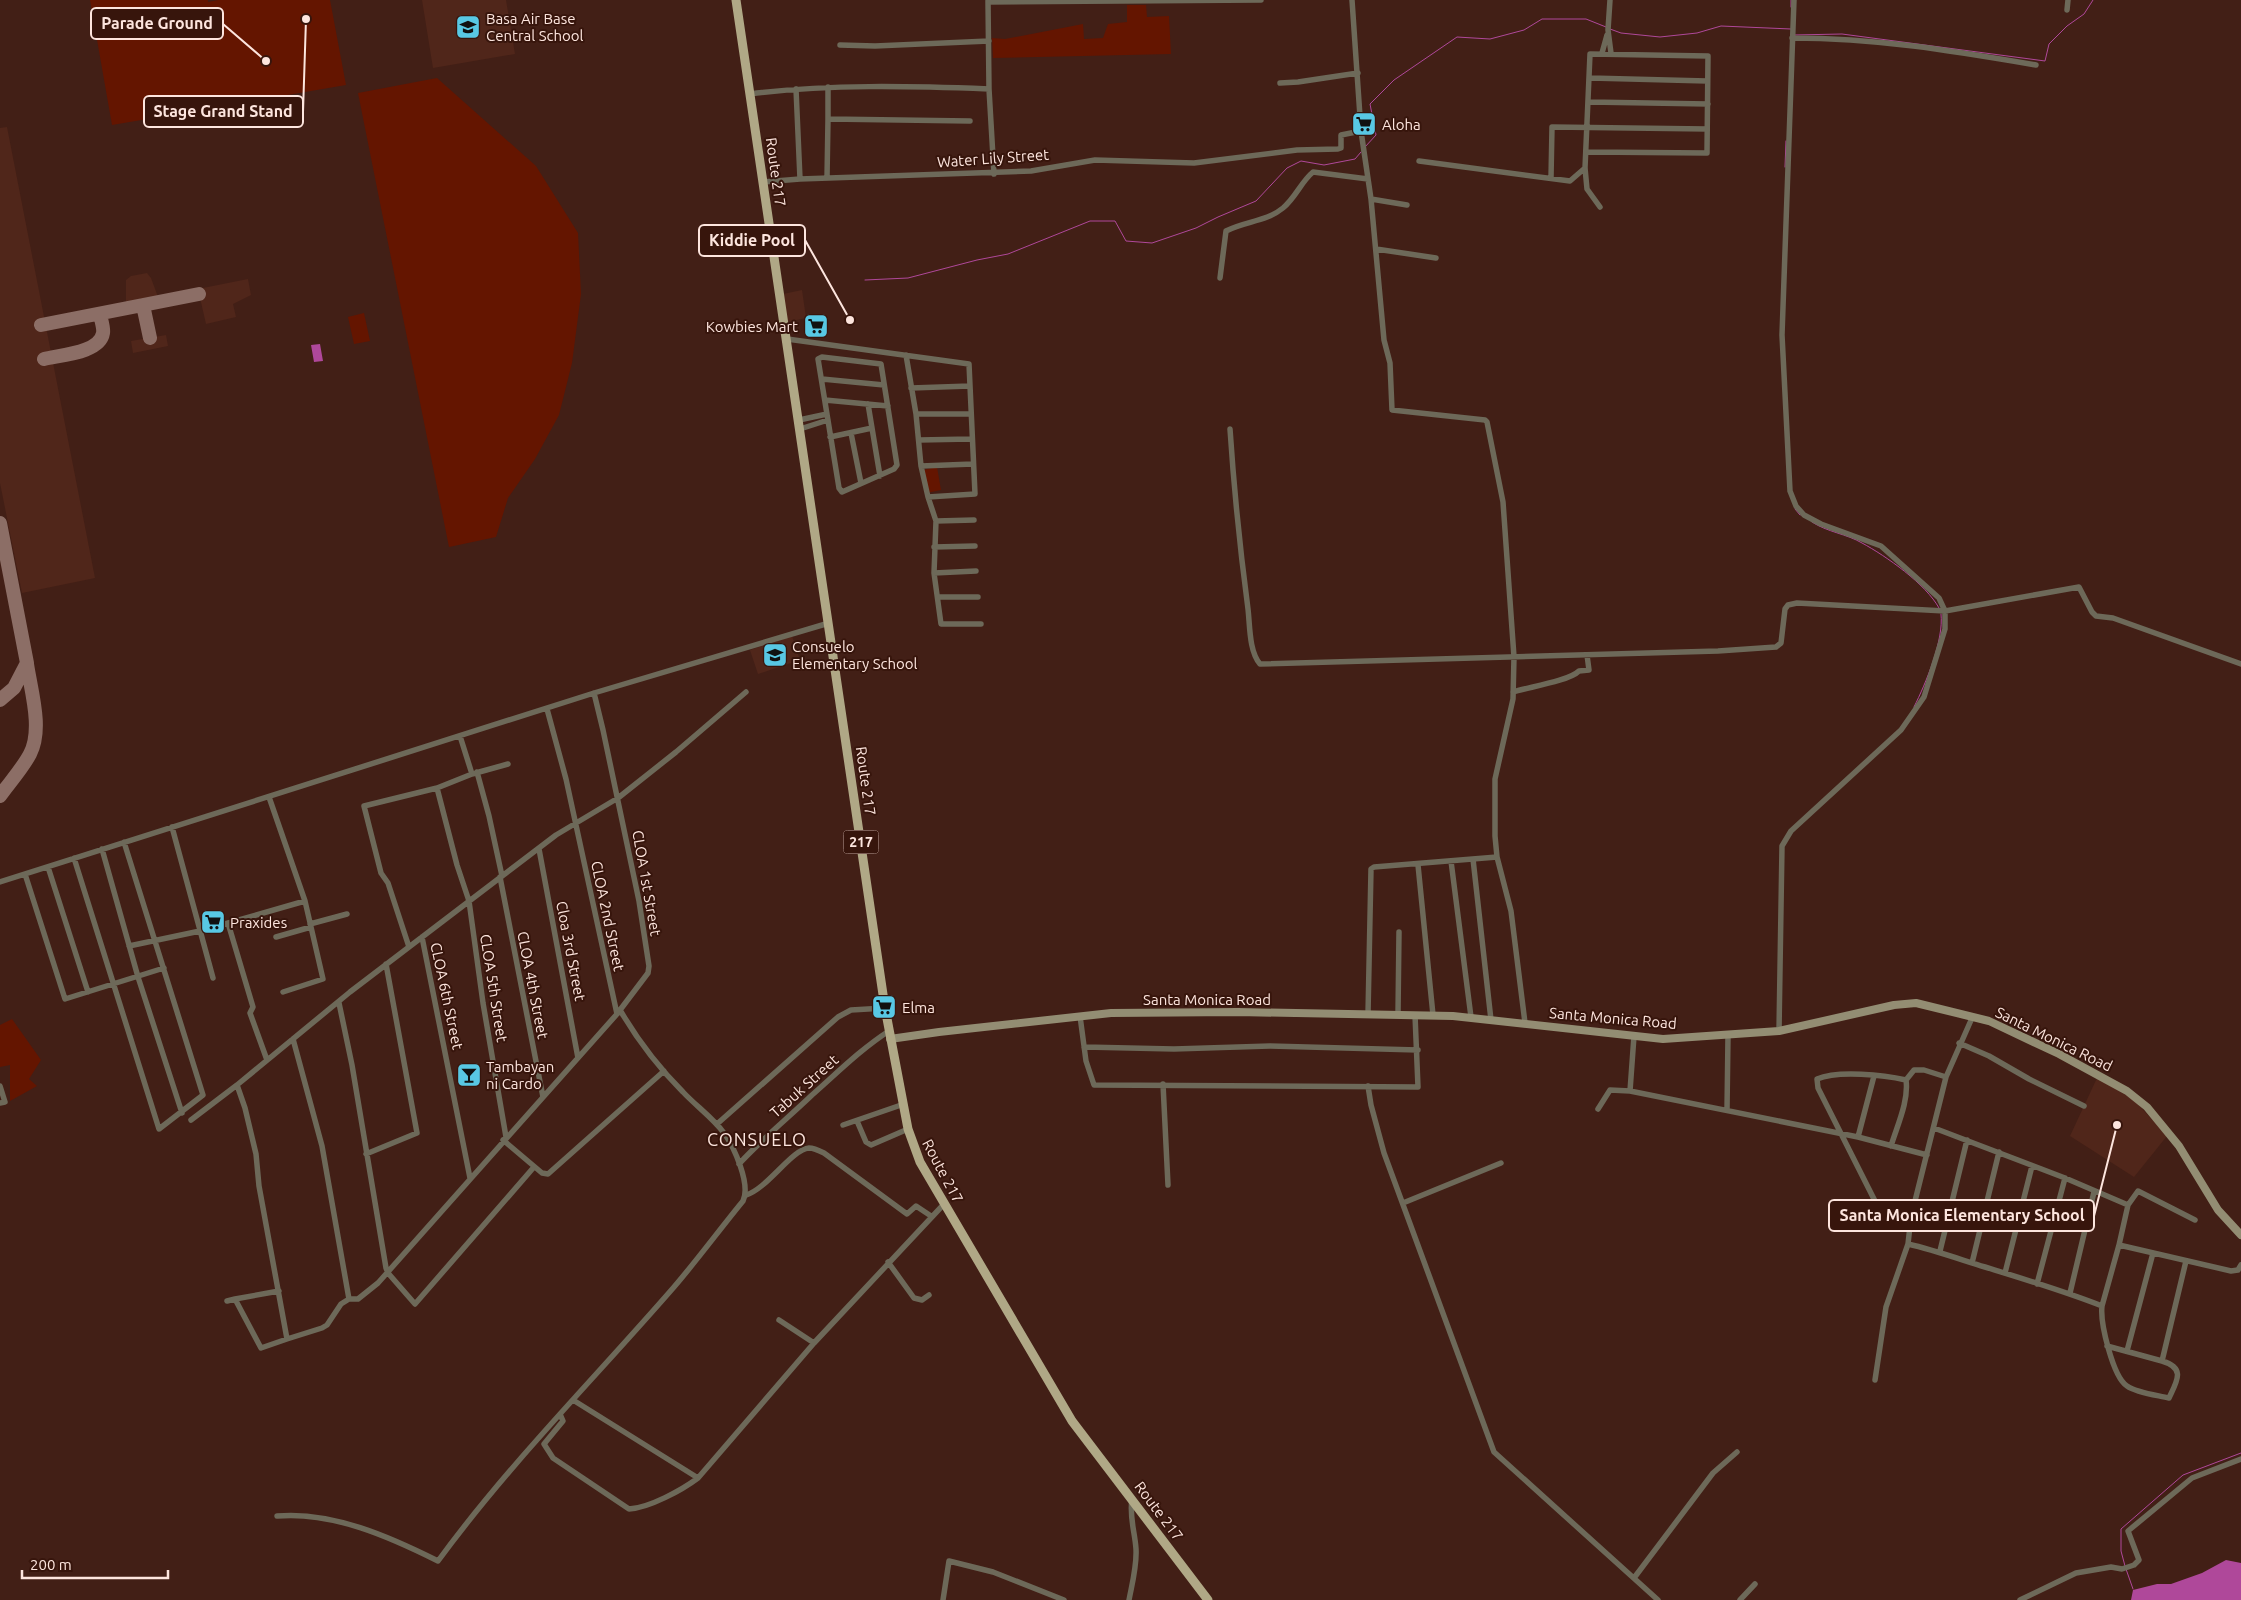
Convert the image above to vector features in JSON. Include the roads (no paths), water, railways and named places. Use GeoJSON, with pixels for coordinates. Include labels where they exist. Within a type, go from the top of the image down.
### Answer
{"type":"FeatureCollection","features":[{"type":"Feature","properties":{"kind":"main road","name":"Route 217"},"geometry":{"type":"LineString","coordinates":[[736,0],[885,1008],[908,1129],[920,1162],[1072,1421],[1208,1600]]}},
{"type":"Feature","properties":{"kind":"street"},"geometry":{"type":"LineString","coordinates":[[994,174],[989,89],[988,1],[1261,0]]}},
{"type":"Feature","properties":{"kind":"street"},"geometry":{"type":"LineString","coordinates":[[1352,0],[1361,131],[1371,199],[1384,340],[1390,363],[1392,410],[1485,420],[1487,422],[1503,502],[1514,657],[1513,692],[1495,779],[1497,857],[1511,911],[1525,1023]]}},
{"type":"Feature","properties":{"kind":"street"},"geometry":{"type":"LineString","coordinates":[[1602,53],[1608,30],[1610,0]]}},
{"type":"Feature","properties":{"kind":"street"},"geometry":{"type":"LineString","coordinates":[[1779,1031],[1782,846],[1791,831],[1901,730],[1924,697],[1945,629],[1945,611],[1939,598],[1881,546],[1820,524],[1804,515],[1796,506],[1790,491],[1782,335],[1794,0]]}},
{"type":"Feature","properties":{"kind":"street"},"geometry":{"type":"LineString","coordinates":[[2067,10],[2068,0]]}},
{"type":"Feature","properties":{"kind":"street"},"geometry":{"type":"LineString","coordinates":[[1608,30],[1611,53]]}},
{"type":"Feature","properties":{"kind":"street"},"geometry":{"type":"LineString","coordinates":[[1792,38],[1835,38],[1924,46],[2036,65]]}},
{"type":"Feature","properties":{"kind":"street"},"geometry":{"type":"LineString","coordinates":[[840,45],[875,46],[989,41]]}},
{"type":"Feature","properties":{"kind":"street"},"geometry":{"type":"LineString","coordinates":[[1587,152],[1707,153],[1708,56],[1590,54],[1585,168],[1587,189],[1600,207]]}},
{"type":"Feature","properties":{"kind":"street"},"geometry":{"type":"LineString","coordinates":[[1280,82],[1298,82],[1358,73]]}},
{"type":"Feature","properties":{"kind":"street"},"geometry":{"type":"LineString","coordinates":[[1590,78],[1707,81]]}},
{"type":"Feature","properties":{"kind":"street"},"geometry":{"type":"LineString","coordinates":[[750,94],[828,88],[989,89]]}},
{"type":"Feature","properties":{"kind":"street"},"geometry":{"type":"LineString","coordinates":[[826,178],[828,88]]}},
{"type":"Feature","properties":{"kind":"street"},"geometry":{"type":"LineString","coordinates":[[796,89],[800,179]]}},
{"type":"Feature","properties":{"kind":"street"},"geometry":{"type":"LineString","coordinates":[[1589,102],[1708,104]]}},
{"type":"Feature","properties":{"kind":"street"},"geometry":{"type":"LineString","coordinates":[[828,120],[970,121]]}},
{"type":"Feature","properties":{"kind":"street"},"geometry":{"type":"LineString","coordinates":[[1551,178],[1552,127],[1707,129]]}},
{"type":"Feature","properties":{"kind":"street","name":"Water Lily Street"},"geometry":{"type":"LineString","coordinates":[[763,182],[826,178],[1031,172],[1095,160],[1194,163],[1297,150],[1338,149],[1341,148],[1341,135],[1361,131]]}},
{"type":"Feature","properties":{"kind":"street"},"geometry":{"type":"LineString","coordinates":[[1419,161],[1570,181],[1585,168]]}},
{"type":"Feature","properties":{"kind":"street"},"geometry":{"type":"LineString","coordinates":[[1220,278],[1226,231],[1272,216],[1294,198],[1307,177],[1313,172],[1368,179]]}},
{"type":"Feature","properties":{"kind":"street"},"geometry":{"type":"LineString","coordinates":[[1371,199],[1407,205]]}},
{"type":"Feature","properties":{"kind":"street"},"geometry":{"type":"LineString","coordinates":[[1376,249],[1436,258]]}},
{"type":"Feature","properties":{"kind":"street"},"geometry":{"type":"LineString","coordinates":[[787,338],[969,364],[975,494],[928,497]]}},
{"type":"Feature","properties":{"kind":"street"},"geometry":{"type":"LineString","coordinates":[[906,355],[916,414],[921,466],[936,521],[934,573],[941,624],[981,624]]}},
{"type":"Feature","properties":{"kind":"street"},"geometry":{"type":"LineString","coordinates":[[822,357],[879,363],[882,367],[897,465],[894,470],[842,492],[840,491],[830,438],[822,378],[818,359],[822,357]]}},
{"type":"Feature","properties":{"kind":"street"},"geometry":{"type":"LineString","coordinates":[[822,378],[884,385]]}},
{"type":"Feature","properties":{"kind":"street"},"geometry":{"type":"LineString","coordinates":[[911,388],[970,386]]}},
{"type":"Feature","properties":{"kind":"street"},"geometry":{"type":"LineString","coordinates":[[825,400],[888,406]]}},
{"type":"Feature","properties":{"kind":"street"},"geometry":{"type":"LineString","coordinates":[[868,404],[880,476]]}},
{"type":"Feature","properties":{"kind":"street"},"geometry":{"type":"LineString","coordinates":[[916,414],[970,414]]}},
{"type":"Feature","properties":{"kind":"street"},"geometry":{"type":"LineString","coordinates":[[800,424],[828,417]]}},
{"type":"Feature","properties":{"kind":"street"},"geometry":{"type":"LineString","coordinates":[[830,438],[872,428]]}},
{"type":"Feature","properties":{"kind":"street"},"geometry":{"type":"LineString","coordinates":[[1230,429],[1237,523],[1246,599],[1254,653],[1260,664],[1718,651],[1776,647],[1781,643],[1785,609],[1788,605],[1797,603],[1945,611],[2079,587],[2096,616],[2113,618],[2241,664]]}},
{"type":"Feature","properties":{"kind":"street"},"geometry":{"type":"LineString","coordinates":[[851,433],[861,484]]}},
{"type":"Feature","properties":{"kind":"street"},"geometry":{"type":"LineString","coordinates":[[919,440],[971,439]]}},
{"type":"Feature","properties":{"kind":"street"},"geometry":{"type":"LineString","coordinates":[[921,466],[973,464]]}},
{"type":"Feature","properties":{"kind":"street"},"geometry":{"type":"LineString","coordinates":[[936,521],[974,520]]}},
{"type":"Feature","properties":{"kind":"street"},"geometry":{"type":"LineString","coordinates":[[934,547],[975,546]]}},
{"type":"Feature","properties":{"kind":"street"},"geometry":{"type":"LineString","coordinates":[[934,573],[976,571]]}},
{"type":"Feature","properties":{"kind":"street"},"geometry":{"type":"LineString","coordinates":[[938,598],[978,597]]}},
{"type":"Feature","properties":{"kind":"street"},"geometry":{"type":"LineString","coordinates":[[0,882],[269,798],[594,693],[829,623]]}},
{"type":"Feature","properties":{"kind":"street"},"geometry":{"type":"LineString","coordinates":[[1513,692],[1554,682],[1563,677],[1574,675],[1579,671],[1589,670],[1588,655]]}},
{"type":"Feature","properties":{"kind":"street"},"geometry":{"type":"LineString","coordinates":[[191,1120],[386,964],[556,835],[618,798],[746,692]]}},
{"type":"Feature","properties":{"kind":"street","name":"CLOA 1st Street"},"geometry":{"type":"LineString","coordinates":[[594,693],[639,901],[648,966],[648,973],[618,1012]]}},
{"type":"Feature","properties":{"kind":"street","name":"CLOA 2nd Street"},"geometry":{"type":"LineString","coordinates":[[547,709],[566,779],[618,1012]]}},
{"type":"Feature","properties":{"kind":"street","name":"CLOA 4th Street"},"geometry":{"type":"LineString","coordinates":[[460,736],[489,816],[543,1097]]}},
{"type":"Feature","properties":{"kind":"street"},"geometry":{"type":"LineString","coordinates":[[409,947],[388,883],[381,872],[364,806],[437,788],[475,773],[508,764]]}},
{"type":"Feature","properties":{"kind":"street","name":"CLOA 5th Street"},"geometry":{"type":"LineString","coordinates":[[437,788],[457,865],[469,901],[482,1003],[505,1139]]}},
{"type":"Feature","properties":{"kind":"street"},"geometry":{"type":"LineString","coordinates":[[269,798],[305,901],[323,979],[283,992]]}},
{"type":"Feature","properties":{"kind":"street"},"geometry":{"type":"LineString","coordinates":[[172,828],[213,978]]}},
{"type":"Feature","properties":{"kind":"street"},"geometry":{"type":"LineString","coordinates":[[74,858],[159,1129],[203,1095],[124,842]]}},
{"type":"Feature","properties":{"kind":"street","name":"Cloa 3rd Street"},"geometry":{"type":"LineString","coordinates":[[539,849],[578,1058]]}},
{"type":"Feature","properties":{"kind":"street"},"geometry":{"type":"LineString","coordinates":[[102,850],[138,977],[182,1113]]}},
{"type":"Feature","properties":{"kind":"street"},"geometry":{"type":"LineString","coordinates":[[1368,1014],[1370,872],[1374,867],[1418,865],[1497,857]]}},
{"type":"Feature","properties":{"kind":"street"},"geometry":{"type":"LineString","coordinates":[[1473,859],[1491,1020]]}},
{"type":"Feature","properties":{"kind":"street"},"geometry":{"type":"LineString","coordinates":[[1451,861],[1471,1017]]}},
{"type":"Feature","properties":{"kind":"street"},"geometry":{"type":"LineString","coordinates":[[1418,865],[1433,1015]]}},
{"type":"Feature","properties":{"kind":"street"},"geometry":{"type":"LineString","coordinates":[[48,867],[88,992]]}},
{"type":"Feature","properties":{"kind":"street"},"geometry":{"type":"LineString","coordinates":[[26,874],[65,999],[164,968]]}},
{"type":"Feature","properties":{"kind":"street"},"geometry":{"type":"LineString","coordinates":[[129,946],[200,931],[305,901]]}},
{"type":"Feature","properties":{"kind":"street"},"geometry":{"type":"LineString","coordinates":[[276,938],[347,914]]}},
{"type":"Feature","properties":{"kind":"street"},"geometry":{"type":"LineString","coordinates":[[228,923],[253,1007],[250,1013],[267,1060]]}},
{"type":"Feature","properties":{"kind":"street"},"geometry":{"type":"LineString","coordinates":[[1398,1014],[1399,932]]}},
{"type":"Feature","properties":{"kind":"street","name":"CLOA 6th Street"},"geometry":{"type":"LineString","coordinates":[[422,937],[470,1178]]}},
{"type":"Feature","properties":{"kind":"street"},"geometry":{"type":"LineString","coordinates":[[366,1154],[417,1133],[386,964]]}},
{"type":"Feature","properties":{"kind":"street"},"geometry":{"type":"LineString","coordinates":[[339,1003],[352,1065],[388,1273],[415,1304],[534,1167]]}},
{"type":"Feature","properties":{"kind":"street","name":"Santa Monica Road"},"geometry":{"type":"LineString","coordinates":[[890,1035],[1111,1013],[1238,1012],[1471,1017],[1663,1039],[1779,1031],[1911,1003],[1989,1021],[2059,1054],[2126,1091],[2147,1107],[2179,1146],[2218,1210],[2241,1235]]}},
{"type":"Feature","properties":{"kind":"street"},"geometry":{"type":"LineString","coordinates":[[717,1124],[838,1017],[851,1010],[885,1008]]}},
{"type":"Feature","properties":{"kind":"street"},"geometry":{"type":"LineString","coordinates":[[235,1299],[262,1348],[327,1325],[341,1304],[349,1299],[358,1299],[388,1273],[618,1012],[681,1091],[717,1124],[728,1140],[739,1164],[746,1195]]}},
{"type":"Feature","properties":{"kind":"street"},"geometry":{"type":"LineString","coordinates":[[1080,1016],[1084,1047],[1094,1085],[1418,1087],[1418,1050],[1415,1015]]}},
{"type":"Feature","properties":{"kind":"street"},"geometry":{"type":"LineString","coordinates":[[1875,1380],[1886,1307],[1908,1244],[1911,1217],[1946,1077],[1959,1043],[1972,1018]]}},
{"type":"Feature","properties":{"kind":"street","name":"Tabuk Street"},"geometry":{"type":"LineString","coordinates":[[739,1164],[770,1133],[852,1059],[872,1042],[890,1035]]}},
{"type":"Feature","properties":{"kind":"street"},"geometry":{"type":"LineString","coordinates":[[1630,1091],[1634,1036]]}},
{"type":"Feature","properties":{"kind":"street"},"geometry":{"type":"LineString","coordinates":[[1727,1110],[1728,1036]]}},
{"type":"Feature","properties":{"kind":"street"},"geometry":{"type":"LineString","coordinates":[[292,1039],[322,1146],[349,1299]]}},
{"type":"Feature","properties":{"kind":"street"},"geometry":{"type":"LineString","coordinates":[[1959,1043],[1989,1056],[2029,1079],[2084,1106]]}},
{"type":"Feature","properties":{"kind":"street"},"geometry":{"type":"LineString","coordinates":[[1084,1047],[1174,1049],[1270,1046],[1418,1050]]}},
{"type":"Feature","properties":{"kind":"street"},"geometry":{"type":"LineString","coordinates":[[1891,1146],[1907,1087],[1906,1080],[1914,1070],[1924,1070],[1946,1077]]}},
{"type":"Feature","properties":{"kind":"street"},"geometry":{"type":"LineString","coordinates":[[505,1139],[534,1167],[542,1173],[548,1174],[664,1071]]}},
{"type":"Feature","properties":{"kind":"street"},"geometry":{"type":"LineString","coordinates":[[1906,1080],[1854,1074],[1823,1076],[1817,1079],[1816,1083],[1878,1207],[1911,1217]]}},
{"type":"Feature","properties":{"kind":"street"},"geometry":{"type":"LineString","coordinates":[[1858,1136],[1874,1076]]}},
{"type":"Feature","properties":{"kind":"street"},"geometry":{"type":"LineString","coordinates":[[1164,1084],[1168,1185]]}},
{"type":"Feature","properties":{"kind":"street"},"geometry":{"type":"LineString","coordinates":[[237,1085],[246,1108],[256,1154],[259,1186],[287,1339]]}},
{"type":"Feature","properties":{"kind":"street"},"geometry":{"type":"LineString","coordinates":[[0,1086],[5,1102],[0,1103]]}},
{"type":"Feature","properties":{"kind":"street"},"geometry":{"type":"LineString","coordinates":[[1368,1086],[1384,1153],[1494,1452],[1658,1600]]}},
{"type":"Feature","properties":{"kind":"street"},"geometry":{"type":"LineString","coordinates":[[1598,1109],[1610,1090],[1630,1091],[1858,1136],[1926,1155]]}},
{"type":"Feature","properties":{"kind":"street"},"geometry":{"type":"LineString","coordinates":[[844,1125],[904,1104]]}},
{"type":"Feature","properties":{"kind":"street"},"geometry":{"type":"LineString","coordinates":[[857,1121],[866,1142],[871,1145],[908,1129]]}},
{"type":"Feature","properties":{"kind":"street"},"geometry":{"type":"LineString","coordinates":[[1934,1128],[2065,1178],[2128,1205]]}},
{"type":"Feature","properties":{"kind":"street"},"geometry":{"type":"LineString","coordinates":[[1940,1251],[1967,1140]]}},
{"type":"Feature","properties":{"kind":"street"},"geometry":{"type":"LineString","coordinates":[[278,1516],[291,1515],[322,1519],[371,1530],[438,1561],[454,1539],[572,1400],[674,1287],[746,1195],[756,1191],[807,1148],[824,1153],[907,1214],[916,1206],[931,1216]]}},
{"type":"Feature","properties":{"kind":"street"},"geometry":{"type":"LineString","coordinates":[[1972,1263],[1999,1152]]}},
{"type":"Feature","properties":{"kind":"street"},"geometry":{"type":"LineString","coordinates":[[1402,1203],[1501,1163]]}},
{"type":"Feature","properties":{"kind":"street"},"geometry":{"type":"LineString","coordinates":[[2005,1273],[2032,1166]]}},
{"type":"Feature","properties":{"kind":"street"},"geometry":{"type":"LineString","coordinates":[[2037,1284],[2065,1178]]}},
{"type":"Feature","properties":{"kind":"street"},"geometry":{"type":"LineString","coordinates":[[2107,1346],[2172,1364],[2177,1370],[2178,1377],[2168,1398],[2128,1388],[2123,1382],[2107,1346],[2100,1317],[2128,1205],[2138,1191],[2195,1220]]}},
{"type":"Feature","properties":{"kind":"street"},"geometry":{"type":"LineString","coordinates":[[2070,1293],[2094,1192]]}},
{"type":"Feature","properties":{"kind":"street"},"geometry":{"type":"LineString","coordinates":[[560,1414],[563,1421],[562,1424],[544,1444],[545,1449],[553,1458],[629,1509],[643,1507],[688,1486],[698,1478],[888,1262],[944,1204]]}},
{"type":"Feature","properties":{"kind":"street"},"geometry":{"type":"LineString","coordinates":[[1908,1244],[1940,1251],[1972,1263],[2070,1293],[2102,1306]]}},
{"type":"Feature","properties":{"kind":"street"},"geometry":{"type":"LineString","coordinates":[[2119,1245],[2231,1271],[2238,1270],[2241,1265]]}},
{"type":"Feature","properties":{"kind":"street"},"geometry":{"type":"LineString","coordinates":[[2126,1351],[2152,1253]]}},
{"type":"Feature","properties":{"kind":"street"},"geometry":{"type":"LineString","coordinates":[[2162,1361],[2186,1261]]}},
{"type":"Feature","properties":{"kind":"street"},"geometry":{"type":"LineString","coordinates":[[888,1262],[914,1298],[922,1300],[929,1295]]}},
{"type":"Feature","properties":{"kind":"street"},"geometry":{"type":"LineString","coordinates":[[227,1301],[279,1291]]}},
{"type":"Feature","properties":{"kind":"street"},"geometry":{"type":"LineString","coordinates":[[779,1320],[814,1344]]}},
{"type":"Feature","properties":{"kind":"street"},"geometry":{"type":"LineString","coordinates":[[572,1400],[698,1478]]}},
{"type":"Feature","properties":{"kind":"street"},"geometry":{"type":"LineString","coordinates":[[1634,1578],[1713,1473],[1737,1452]]}},
{"type":"Feature","properties":{"kind":"street"},"geometry":{"type":"LineString","coordinates":[[2020,1600],[2076,1573],[2111,1567],[2122,1569],[2129,1567],[2139,1560],[2128,1531],[2192,1478],[2241,1459]]}},
{"type":"Feature","properties":{"kind":"street"},"geometry":{"type":"LineString","coordinates":[[1129,1600],[1136,1561],[1136,1545],[1130,1514],[1132,1499]]}},
{"type":"Feature","properties":{"kind":"street"},"geometry":{"type":"LineString","coordinates":[[942,1600],[949,1561],[993,1572],[1064,1600]]}},
{"type":"Feature","properties":{"kind":"street"},"geometry":{"type":"LineString","coordinates":[[1740,1600],[1755,1584]]}},
{"type":"Feature","properties":{"kind":"waterway"},"geometry":{"type":"LineString","coordinates":[[1791,0],[1791,7]]}},
{"type":"Feature","properties":{"kind":"waterway"},"geometry":{"type":"LineString","coordinates":[[1794,35],[1842,34],[2045,61],[2049,44],[2067,26],[2084,14],[2093,0]]}},
{"type":"Feature","properties":{"kind":"waterway"},"geometry":{"type":"LineString","coordinates":[[1365,147],[1376,135],[1370,104],[1394,80],[1457,37],[1490,39],[1524,30],[1542,19],[1586,19],[1606,27]]}},
{"type":"Feature","properties":{"kind":"waterway"},"geometry":{"type":"LineString","coordinates":[[1610,29],[1621,33],[1660,37],[1697,33],[1721,26],[1791,29]]}},
{"type":"Feature","properties":{"kind":"waterway"},"geometry":{"type":"LineString","coordinates":[[1785,167],[1786,141]]}},
{"type":"Feature","properties":{"kind":"waterway"},"geometry":{"type":"LineString","coordinates":[[865,280],[908,278],[1008,254],[1090,221],[1115,221],[1126,241],[1152,243],[1196,228],[1256,201],[1287,168],[1301,161],[1324,165],[1355,159],[1361,152]]}},
{"type":"Feature","properties":{"kind":"waterway"},"geometry":{"type":"LineString","coordinates":[[1795,509],[1800,515]]}},
{"type":"Feature","properties":{"kind":"waterway"},"geometry":{"type":"LineString","coordinates":[[1812,522],[1856,540],[1882,555],[1915,580],[1939,608]]}},
{"type":"Feature","properties":{"kind":"waterway"},"geometry":{"type":"LineString","coordinates":[[1914,707],[1929,674],[1937,649],[1940,636],[1941,614]]}},
{"type":"Feature","properties":{"kind":"waterway"},"geometry":{"type":"LineString","coordinates":[[2125,1566],[2121,1551],[2121,1529],[2183,1475],[2241,1453]]}},
{"type":"Feature","properties":{"kind":"waterway"},"geometry":{"type":"LineString","coordinates":[[2126,1569],[2133,1589]]}},
{"type":"Feature","properties":{"kind":"place","name":"Stage Grand Stand"},"geometry":{"type":"Point","coordinates":[306,19]}},
{"type":"Feature","properties":{"kind":"place","name":"Basa Air Base Central School"},"geometry":{"type":"Point","coordinates":[468,27]}},
{"type":"Feature","properties":{"kind":"place","name":"Parade Ground"},"geometry":{"type":"Point","coordinates":[266,61]}},
{"type":"Feature","properties":{"kind":"place","name":"Aloha"},"geometry":{"type":"Point","coordinates":[1364,124]}},
{"type":"Feature","properties":{"kind":"place","name":"Kiddie Pool"},"geometry":{"type":"Point","coordinates":[850,320]}},
{"type":"Feature","properties":{"kind":"place","name":"Kowbies Mart"},"geometry":{"type":"Point","coordinates":[816,326]}},
{"type":"Feature","properties":{"kind":"place","name":"Consuelo Elementary School"},"geometry":{"type":"Point","coordinates":[775,655]}},
{"type":"Feature","properties":{"kind":"place","name":"Praxides"},"geometry":{"type":"Point","coordinates":[213,922]}},
{"type":"Feature","properties":{"kind":"place","name":"Elma"},"geometry":{"type":"Point","coordinates":[884,1007]}},
{"type":"Feature","properties":{"kind":"place","name":"Tambayan ni Cardo"},"geometry":{"type":"Point","coordinates":[469,1075]}},
{"type":"Feature","properties":{"kind":"place","name":"Santa Monica Elementary School"},"geometry":{"type":"Point","coordinates":[2117,1125]}},
{"type":"Feature","properties":{"kind":"district","name":"CONSUELO"},"geometry":{"type":"Point","coordinates":[757,1139]}}]}
